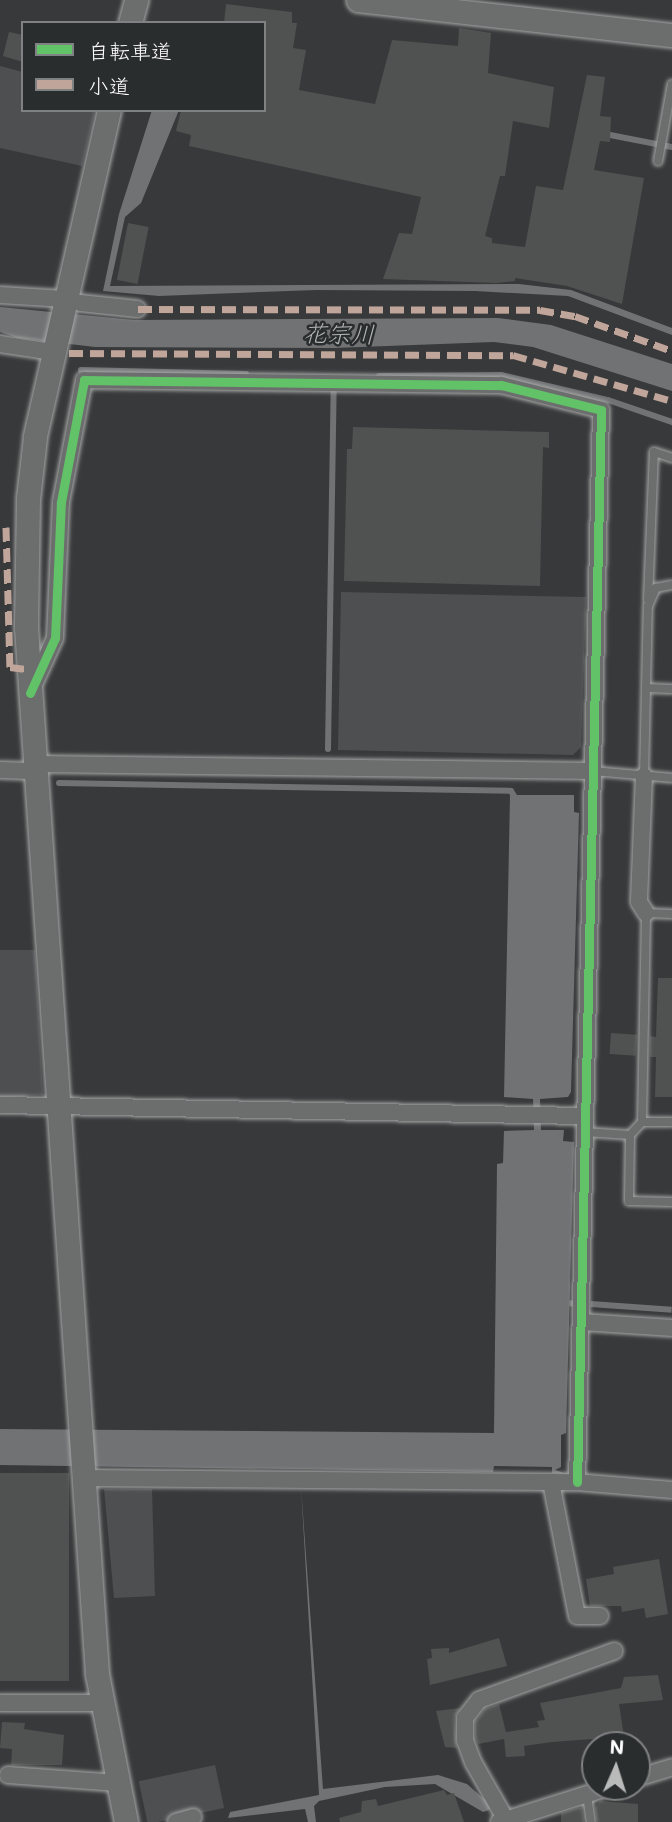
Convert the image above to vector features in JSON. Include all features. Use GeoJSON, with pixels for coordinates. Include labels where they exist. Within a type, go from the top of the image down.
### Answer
{"type":"FeatureCollection","features":[{"type":"Feature","properties":{"kind":"street"},"geometry":{"type":"LineString","coordinates":[[131,21],[136,0]]}},
{"type":"Feature","properties":{"kind":"street"},"geometry":{"type":"LineString","coordinates":[[358,0],[672,35]]}},
{"type":"Feature","properties":{"kind":"street"},"geometry":{"type":"LineString","coordinates":[[110,112],[69,303],[54,350],[28,498],[26,627],[80,1473],[102,1703],[126,1822]]}},
{"type":"Feature","properties":{"kind":"street"},"geometry":{"type":"LineString","coordinates":[[0,295],[138,309]]}},
{"type":"Feature","properties":{"kind":"street"},"geometry":{"type":"LineString","coordinates":[[0,344],[54,350]]}},
{"type":"Feature","properties":{"kind":"street"},"geometry":{"type":"LineString","coordinates":[[30,693],[55,638],[61,502],[84,380],[500,385],[601,410],[577,1482]]}},
{"type":"Feature","properties":{"kind":"street"},"geometry":{"type":"LineString","coordinates":[[0,770],[36,767],[594,771]]}},
{"type":"Feature","properties":{"kind":"street"},"geometry":{"type":"LineString","coordinates":[[644,776],[639,902],[646,913]]}},
{"type":"Feature","properties":{"kind":"street"},"geometry":{"type":"LineString","coordinates":[[0,1105],[584,1124]]}},
{"type":"Feature","properties":{"kind":"street"},"geometry":{"type":"LineString","coordinates":[[582,1322],[672,1328]]}},
{"type":"Feature","properties":{"kind":"street"},"geometry":{"type":"LineString","coordinates":[[80,1473],[577,1482],[672,1490]]}},
{"type":"Feature","properties":{"kind":"street"},"geometry":{"type":"LineString","coordinates":[[551,1482],[578,1616],[600,1616]]}},
{"type":"Feature","properties":{"kind":"street"},"geometry":{"type":"LineString","coordinates":[[581,1796],[503,1821],[473,1762],[465,1740],[465,1718],[479,1700],[614,1651]]}},
{"type":"Feature","properties":{"kind":"street"},"geometry":{"type":"LineString","coordinates":[[0,1703],[102,1703]]}},
{"type":"Feature","properties":{"kind":"street"},"geometry":{"type":"LineString","coordinates":[[651,1774],[672,1767]]}},
{"type":"Feature","properties":{"kind":"street"},"geometry":{"type":"LineString","coordinates":[[8,1775],[118,1783]]}},
{"type":"Feature","properties":{"kind":"street"},"geometry":{"type":"LineString","coordinates":[[176,1822],[193,1817]]}},
{"type":"Feature","properties":{"kind":"lane"},"geometry":{"type":"LineString","coordinates":[[658,161],[672,84]]}},
{"type":"Feature","properties":{"kind":"lane"},"geometry":{"type":"LineString","coordinates":[[644,776],[654,452],[672,458]]}},
{"type":"Feature","properties":{"kind":"lane"},"geometry":{"type":"LineString","coordinates":[[648,606],[656,589],[672,584]]}},
{"type":"Feature","properties":{"kind":"lane"},"geometry":{"type":"LineString","coordinates":[[646,688],[672,689]]}},
{"type":"Feature","properties":{"kind":"lane"},"geometry":{"type":"LineString","coordinates":[[594,771],[672,778]]}},
{"type":"Feature","properties":{"kind":"lane"},"geometry":{"type":"LineString","coordinates":[[672,914],[646,913],[642,1122],[630,1135],[629,1201],[672,1202]]}},
{"type":"Feature","properties":{"kind":"lane"},"geometry":{"type":"LineString","coordinates":[[642,1122],[672,1122]]}},
{"type":"Feature","properties":{"kind":"lane"},"geometry":{"type":"LineString","coordinates":[[584,1124],[630,1135]]}},
{"type":"Feature","properties":{"kind":"lane"},"geometry":{"type":"LineString","coordinates":[[588,1801],[591,1822]]}},
{"type":"Feature","properties":{"kind":"shaded area"},"geometry":{"type":"Polygon","coordinates":[[[0,66],[21,71],[21,112],[95,112],[82,166],[0,148],[0,66]]]}},
{"type":"Feature","properties":{"kind":"shaded area"},"geometry":{"type":"Polygon","coordinates":[[[341,592],[586,597],[581,747],[573,755],[338,750],[341,592]]]}},
{"type":"Feature","properties":{"kind":"shaded area"},"geometry":{"type":"Polygon","coordinates":[[[0,950],[35,950],[43,1095],[0,1097],[0,950]]]}},
{"type":"Feature","properties":{"kind":"shaded area"},"geometry":{"type":"Polygon","coordinates":[[[104,1489],[152,1489],[155,1596],[114,1598],[104,1489]]]}},
{"type":"Feature","properties":{"kind":"shaded area"},"geometry":{"type":"Polygon","coordinates":[[[215,1765],[224,1808],[147,1822],[139,1781],[215,1765]]]}},
{"type":"Feature","properties":{"kind":"water"},"geometry":{"type":"Polygon","coordinates":[[[151,112],[178,112],[141,203],[125,217],[110,286],[519,284],[571,290],[672,328],[672,335],[568,296],[475,291],[316,290],[159,296],[103,291],[119,214],[151,112]]]}},
{"type":"Feature","properties":{"kind":"water","name":"花宗川"},"geometry":{"type":"Polygon","coordinates":[[[0,307],[134,320],[498,318],[551,325],[672,364],[672,391],[533,347],[494,342],[334,348],[95,347],[18,338],[0,332],[0,307]]]}},
{"type":"Feature","properties":{"kind":"water"},"geometry":{"type":"Polygon","coordinates":[[[510,795],[574,795],[574,812],[579,813],[571,1092],[568,1097],[540,1099],[541,1130],[564,1130],[563,1141],[574,1142],[566,1433],[561,1435],[561,1467],[555,1470],[567,1474],[552,1473],[552,1467],[494,1466],[493,1472],[0,1465],[0,1429],[494,1433],[497,1164],[503,1163],[504,1131],[534,1130],[533,1099],[504,1097],[510,795]]]}},
{"type":"Feature","properties":{"kind":"water"},"geometry":{"type":"Polygon","coordinates":[[[591,1301],[672,1307],[671,1313],[591,1307],[591,1301]]]}},
{"type":"Feature","properties":{"kind":"water"},"geometry":{"type":"Polygon","coordinates":[[[301,1487],[323,1789],[438,1775],[467,1784],[491,1805],[489,1810],[483,1812],[435,1784],[385,1787],[319,1801],[314,1806],[316,1822],[308,1822],[305,1809],[228,1818],[230,1812],[319,1795],[301,1487]]]}},
{"type":"Feature","properties":{"kind":"building"},"geometry":{"type":"Polygon","coordinates":[[[226,4],[292,12],[292,23],[297,23],[293,48],[306,50],[299,90],[375,104],[392,40],[458,46],[459,28],[491,33],[488,73],[554,87],[549,128],[513,121],[505,176],[500,176],[485,236],[492,238],[492,243],[525,247],[536,186],[563,190],[587,75],[605,77],[600,116],[611,117],[610,142],[600,141],[594,170],[644,178],[622,304],[567,286],[515,278],[515,281],[496,283],[383,279],[399,233],[412,234],[421,197],[189,146],[191,135],[176,131],[181,112],[266,112],[266,21],[224,21],[226,4]]]}},
{"type":"Feature","properties":{"kind":"building"},"geometry":{"type":"Polygon","coordinates":[[[9,32],[21,35],[21,61],[3,56],[9,32]]]}},
{"type":"Feature","properties":{"kind":"building"},"geometry":{"type":"Polygon","coordinates":[[[128,223],[149,227],[138,284],[117,280],[128,223]]]}},
{"type":"Feature","properties":{"kind":"building"},"geometry":{"type":"Polygon","coordinates":[[[353,427],[549,432],[549,448],[543,447],[540,586],[344,581],[347,449],[352,449],[353,427]]]}},
{"type":"Feature","properties":{"kind":"building"},"geometry":{"type":"Polygon","coordinates":[[[658,978],[672,978],[672,1097],[655,1097],[656,1057],[650,1057],[650,1036],[656,1037],[658,978]]]}},
{"type":"Feature","properties":{"kind":"building"},"geometry":{"type":"Polygon","coordinates":[[[611,1033],[637,1035],[635,1056],[610,1054],[611,1033]]]}},
{"type":"Feature","properties":{"kind":"building"},"geometry":{"type":"Polygon","coordinates":[[[0,1473],[69,1473],[69,1681],[0,1681],[0,1473]]]}},
{"type":"Feature","properties":{"kind":"building"},"geometry":{"type":"Polygon","coordinates":[[[659,1559],[668,1614],[646,1618],[644,1608],[622,1612],[621,1606],[590,1606],[586,1579],[614,1574],[613,1567],[659,1559]]]}},
{"type":"Feature","properties":{"kind":"building"},"geometry":{"type":"Polygon","coordinates":[[[499,1638],[507,1666],[430,1685],[427,1659],[432,1658],[431,1649],[449,1648],[449,1653],[499,1638]]]}},
{"type":"Feature","properties":{"kind":"building"},"geometry":{"type":"Polygon","coordinates":[[[658,1675],[663,1700],[619,1704],[623,1731],[581,1731],[581,1740],[524,1746],[525,1756],[506,1757],[504,1739],[478,1744],[475,1738],[475,1722],[485,1709],[499,1704],[506,1732],[539,1727],[537,1721],[545,1720],[540,1703],[621,1688],[624,1677],[658,1675]]]}},
{"type":"Feature","properties":{"kind":"building"},"geometry":{"type":"Polygon","coordinates":[[[460,1708],[454,1718],[457,1748],[445,1747],[436,1711],[460,1708]]]}},
{"type":"Feature","properties":{"kind":"building"},"geometry":{"type":"Polygon","coordinates":[[[2,1722],[25,1723],[24,1729],[64,1735],[62,1765],[11,1765],[12,1749],[0,1748],[2,1722]]]}},
{"type":"Feature","properties":{"kind":"building"},"geometry":{"type":"Polygon","coordinates":[[[444,1790],[447,1795],[454,1793],[464,1822],[340,1822],[339,1818],[361,1812],[362,1801],[376,1799],[378,1806],[444,1790]]]}},
{"type":"Feature","properties":{"kind":"building"},"geometry":{"type":"Polygon","coordinates":[[[600,1801],[638,1804],[638,1822],[597,1822],[595,1807],[600,1801]]]}},
{"type":"Feature","properties":{"kind":"building"},"geometry":{"type":"Polygon","coordinates":[[[582,1808],[584,1822],[561,1822],[561,1813],[582,1808]]]}},
{"type":"Feature","properties":{"kind":"waterway"},"geometry":{"type":"LineString","coordinates":[[605,134],[672,147]]}},
{"type":"Feature","properties":{"kind":"waterway"},"geometry":{"type":"LineString","coordinates":[[81,370],[246,374]]}},
{"type":"Feature","properties":{"kind":"waterway"},"geometry":{"type":"LineString","coordinates":[[379,376],[501,375],[608,400],[672,422]]}},
{"type":"Feature","properties":{"kind":"waterway"},"geometry":{"type":"LineString","coordinates":[[328,749],[334,385]]}},
{"type":"Feature","properties":{"kind":"waterway"},"geometry":{"type":"LineString","coordinates":[[59,783],[511,791],[514,796]]}},
{"type":"Feature","properties":{"kind":"waterway"},"geometry":{"type":"LineString","coordinates":[[567,1303],[579,1304]]}},
{"type":"Feature","properties":{"kind":"marked path"},"geometry":{"type":"LineString","coordinates":[[138,309],[540,310],[575,316],[672,351]]}},
{"type":"Feature","properties":{"kind":"marked path"},"geometry":{"type":"LineString","coordinates":[[69,353],[513,355],[672,401]]}},
{"type":"Feature","properties":{"kind":"marked path"},"geometry":{"type":"LineString","coordinates":[[6,527],[10,667],[26,669]]}},
{"type":"Feature","properties":{"kind":"cycle path"},"geometry":{"type":"LineString","coordinates":[[30,693],[55,638],[61,502],[84,380],[501,385],[601,410],[577,1482]]}}]}
